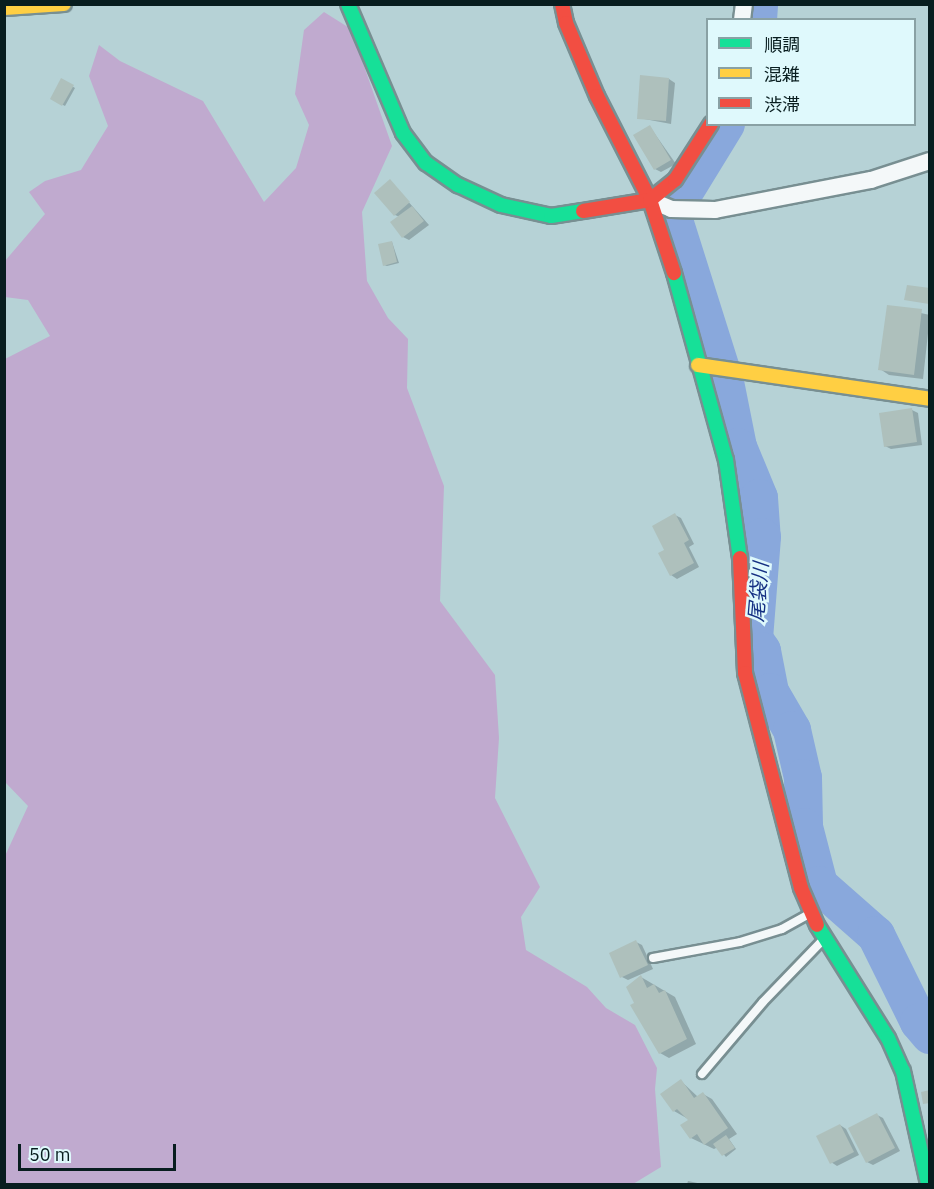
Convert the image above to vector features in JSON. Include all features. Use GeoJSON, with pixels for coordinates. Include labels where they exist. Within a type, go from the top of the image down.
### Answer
{"type":"FeatureCollection","features":[{"type":"Feature","properties":{"kind":"street"},"geometry":{"type":"LineString","coordinates":[[4,8],[64,4]]}},
{"type":"Feature","properties":{"kind":"street"},"geometry":{"type":"LineString","coordinates":[[348,4],[403,133],[426,163],[458,185],[501,205],[551,216],[650,200],[675,180],[710,126]]}},
{"type":"Feature","properties":{"kind":"street"},"geometry":{"type":"LineString","coordinates":[[562,4],[597,96],[650,200],[698,365],[734,502],[743,578],[742,646],[745,673],[787,845],[809,914],[823,940],[888,1038],[903,1071],[928,1185]]}},
{"type":"Feature","properties":{"kind":"street"},"geometry":{"type":"LineString","coordinates":[[650,200],[671,209],[716,210],[871,180],[930,161]]}},
{"type":"Feature","properties":{"kind":"street"},"geometry":{"type":"LineString","coordinates":[[698,365],[930,399]]}},
{"type":"Feature","properties":{"kind":"lane"},"geometry":{"type":"LineString","coordinates":[[653,958],[740,942],[782,929],[809,914]]}},
{"type":"Feature","properties":{"kind":"lane"},"geometry":{"type":"LineString","coordinates":[[702,1074],[763,1002],[823,940]]}},
{"type":"Feature","properties":{"kind":"shaded area"},"geometry":{"type":"Polygon","coordinates":[[[324,12],[351,29],[392,146],[362,212],[367,281],[388,318],[408,339],[407,388],[444,486],[440,601],[495,675],[499,738],[495,798],[540,887],[521,917],[526,950],[587,987],[606,1008],[635,1025],[657,1068],[655,1089],[661,1167],[633,1184],[5,1184],[5,856],[28,806],[5,782],[5,359],[50,336],[28,300],[5,297],[5,261],[45,214],[29,192],[45,181],[81,170],[108,126],[89,76],[99,45],[120,61],[203,101],[264,202],[296,168],[309,125],[295,94],[304,30],[324,12]]]}},
{"type":"Feature","properties":{"kind":"building"},"geometry":{"type":"Polygon","coordinates":[[[640,75],[669,78],[666,121],[637,119],[640,75]]]}},
{"type":"Feature","properties":{"kind":"building"},"geometry":{"type":"Polygon","coordinates":[[[61,78],[74,85],[62,106],[50,99],[61,78]]]}},
{"type":"Feature","properties":{"kind":"building"},"geometry":{"type":"Polygon","coordinates":[[[650,125],[671,160],[654,170],[633,135],[650,125]]]}},
{"type":"Feature","properties":{"kind":"building"},"geometry":{"type":"Polygon","coordinates":[[[390,179],[410,202],[394,216],[374,193],[390,179]]]}},
{"type":"Feature","properties":{"kind":"building"},"geometry":{"type":"Polygon","coordinates":[[[412,206],[424,221],[402,238],[390,222],[412,206]]]}},
{"type":"Feature","properties":{"kind":"building"},"geometry":{"type":"Polygon","coordinates":[[[392,241],[397,262],[383,266],[378,244],[392,241]]]}},
{"type":"Feature","properties":{"kind":"building"},"geometry":{"type":"Polygon","coordinates":[[[907,285],[930,288],[929,304],[904,300],[907,285]]]}},
{"type":"Feature","properties":{"kind":"building"},"geometry":{"type":"Polygon","coordinates":[[[887,305],[922,309],[914,375],[878,370],[887,305]]]}},
{"type":"Feature","properties":{"kind":"building"},"geometry":{"type":"Polygon","coordinates":[[[912,408],[917,442],[884,447],[879,413],[912,408]]]}},
{"type":"Feature","properties":{"kind":"building"},"geometry":{"type":"Polygon","coordinates":[[[675,513],[689,540],[684,543],[694,563],[670,576],[658,553],[664,550],[652,526],[675,513]]]}},
{"type":"Feature","properties":{"kind":"building"},"geometry":{"type":"Polygon","coordinates":[[[636,940],[648,965],[620,978],[609,953],[636,940]]]}},
{"type":"Feature","properties":{"kind":"building"},"geometry":{"type":"Polygon","coordinates":[[[641,975],[647,988],[654,984],[659,993],[665,990],[687,1039],[659,1054],[630,1005],[634,1003],[626,987],[641,975]]]}},
{"type":"Feature","properties":{"kind":"building"},"geometry":{"type":"Polygon","coordinates":[[[681,1079],[694,1098],[703,1092],[728,1128],[704,1145],[697,1134],[690,1139],[680,1125],[688,1120],[677,1109],[673,1112],[660,1094],[681,1079]]]}},
{"type":"Feature","properties":{"kind":"building"},"geometry":{"type":"Polygon","coordinates":[[[930,1090],[930,1103],[923,1104],[921,1092],[930,1090]]]}},
{"type":"Feature","properties":{"kind":"building"},"geometry":{"type":"Polygon","coordinates":[[[877,1113],[895,1148],[866,1163],[848,1128],[877,1113]]]}},
{"type":"Feature","properties":{"kind":"building"},"geometry":{"type":"Polygon","coordinates":[[[840,1124],[854,1152],[830,1164],[816,1136],[840,1124]]]}},
{"type":"Feature","properties":{"kind":"building"},"geometry":{"type":"Polygon","coordinates":[[[726,1135],[735,1148],[722,1156],[713,1144],[726,1135]]]}},
{"type":"Feature","properties":{"kind":"waterway","name":"尾袋川"},"geometry":{"type":"LineString","coordinates":[[758,18],[759,4]]}},
{"type":"Feature","properties":{"kind":"waterway","name":"尾袋川"},"geometry":{"type":"LineString","coordinates":[[725,126],[680,199],[673,217],[725,382],[738,447],[759,498],[762,537],[754,639],[762,651],[770,692],[792,730],[803,778],[804,827],[819,885],[876,935],[919,1022],[930,1035]]}},
{"type":"Feature","properties":{"kind":"traffic: fast"},"geometry":{"type":"LineString","coordinates":[[348,4],[403,133],[426,163],[458,185],[501,205],[551,216],[583,211]]}},
{"type":"Feature","properties":{"kind":"traffic: fast"},"geometry":{"type":"LineString","coordinates":[[674,273],[726,460],[740,558]]}},
{"type":"Feature","properties":{"kind":"traffic: fast"},"geometry":{"type":"LineString","coordinates":[[817,925],[888,1038],[903,1071],[928,1184]]}},
{"type":"Feature","properties":{"kind":"traffic: slow"},"geometry":{"type":"LineString","coordinates":[[4,8],[64,4]]}},
{"type":"Feature","properties":{"kind":"traffic: slow"},"geometry":{"type":"LineString","coordinates":[[698,365],[930,399]]}},
{"type":"Feature","properties":{"kind":"traffic: jam"},"geometry":{"type":"LineString","coordinates":[[562,4],[566,23],[597,96],[650,200],[674,273]]}},
{"type":"Feature","properties":{"kind":"traffic: jam"},"geometry":{"type":"LineString","coordinates":[[583,211],[650,200],[675,180],[710,126]]}},
{"type":"Feature","properties":{"kind":"traffic: jam"},"geometry":{"type":"LineString","coordinates":[[740,558],[745,673],[801,888],[817,925]]}}]}
